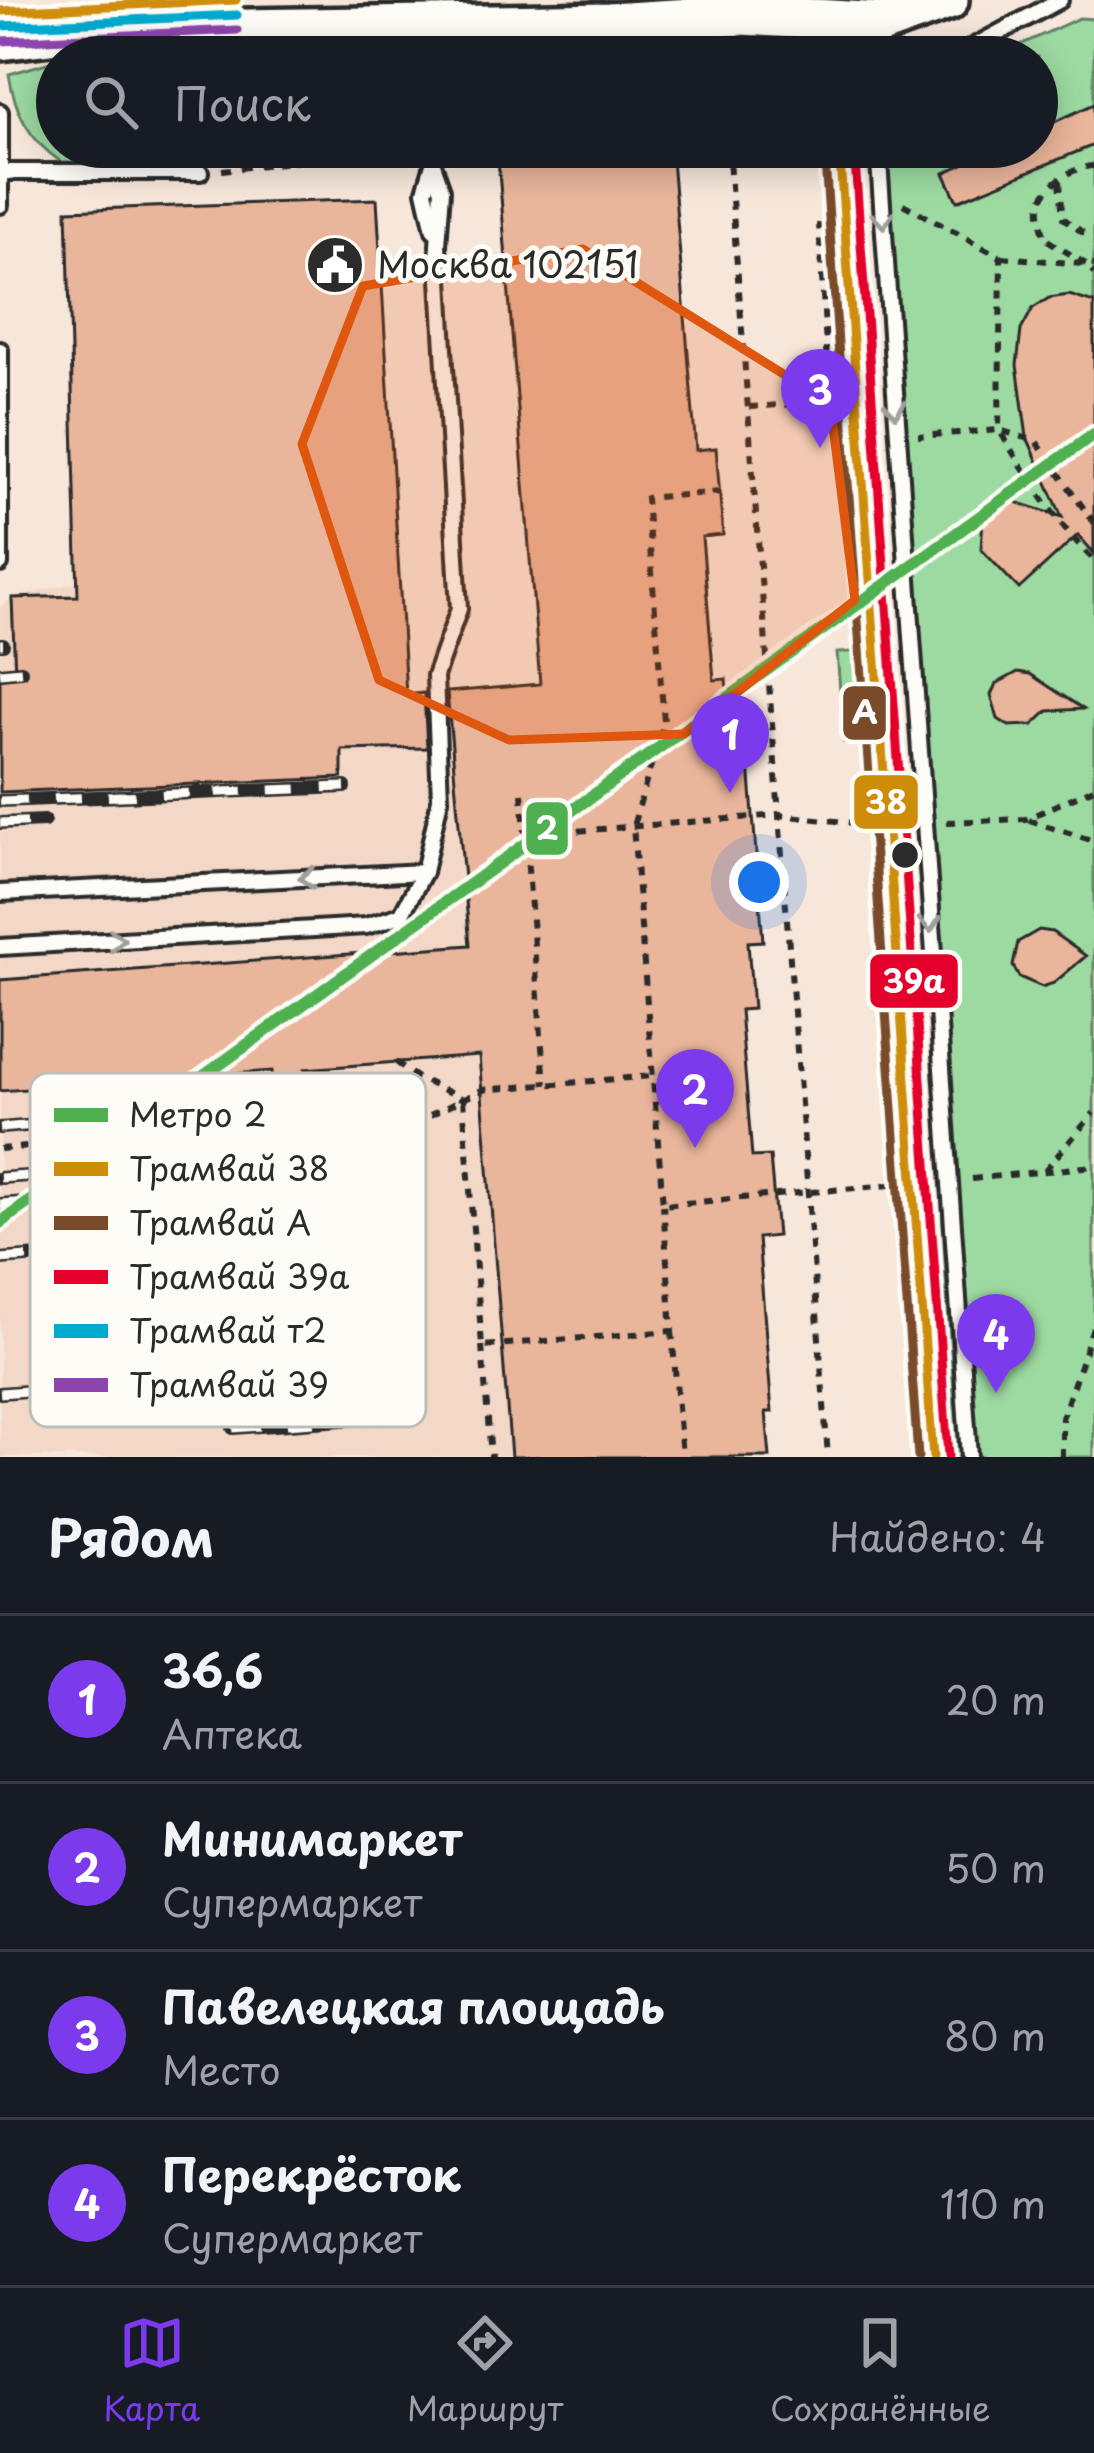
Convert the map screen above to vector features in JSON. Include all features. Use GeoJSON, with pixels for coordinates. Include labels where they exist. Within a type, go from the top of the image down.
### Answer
{"type":"FeatureCollection","features":[{"type":"Feature","properties":{"kind":"main road"},"geometry":{"type":"LineString","coordinates":[[875,36],[948,0]]}},
{"type":"Feature","properties":{"kind":"main road"},"geometry":{"type":"LineString","coordinates":[[480,36],[765,15],[851,36]]}},
{"type":"Feature","properties":{"kind":"main road"},"geometry":{"type":"LineString","coordinates":[[0,40],[68,32],[229,36]]}},
{"type":"Feature","properties":{"kind":"lane"},"geometry":{"type":"LineString","coordinates":[[993,36],[1060,0]]}},
{"type":"Feature","properties":{"kind":"lane"},"geometry":{"type":"LineString","coordinates":[[0,112],[0,205]]}},
{"type":"Feature","properties":{"kind":"lane"},"geometry":{"type":"LineString","coordinates":[[0,947],[366,926],[401,915],[424,872],[440,799],[435,676],[460,609],[438,245],[425,190],[430,168]]}},
{"type":"Feature","properties":{"kind":"lane"},"geometry":{"type":"LineString","coordinates":[[845,168],[940,1457]]}},
{"type":"Feature","properties":{"kind":"lane"},"geometry":{"type":"LineString","coordinates":[[844,173],[848,168]]}},
{"type":"Feature","properties":{"kind":"lane"},"geometry":{"type":"LineString","coordinates":[[879,168],[969,1457]]}},
{"type":"Feature","properties":{"kind":"lane"},"geometry":{"type":"LineString","coordinates":[[3,172],[200,172]]}},
{"type":"Feature","properties":{"kind":"lane"},"geometry":{"type":"LineString","coordinates":[[0,350],[0,565]]}},
{"type":"Feature","properties":{"kind":"lane"},"geometry":{"type":"LineString","coordinates":[[0,893],[424,872]]}},
{"type":"Feature","properties":{"kind":"path"},"geometry":{"type":"LineString","coordinates":[[1091,268],[1044,238],[1040,207],[1048,188],[1081,166],[1094,166]]}},
{"type":"Feature","properties":{"kind":"path"},"geometry":{"type":"LineString","coordinates":[[200,172],[235,168]]}},
{"type":"Feature","properties":{"kind":"path"},"geometry":{"type":"LineString","coordinates":[[730,168],[828,1457]]}},
{"type":"Feature","properties":{"kind":"path"},"geometry":{"type":"LineString","coordinates":[[832,168],[844,173]]}},
{"type":"Feature","properties":{"kind":"path"},"geometry":{"type":"LineString","coordinates":[[1060,181],[1063,218],[1082,232],[1094,233]]}},
{"type":"Feature","properties":{"kind":"path"},"geometry":{"type":"LineString","coordinates":[[902,203],[1001,257],[1091,268]]}},
{"type":"Feature","properties":{"kind":"path"},"geometry":{"type":"LineString","coordinates":[[819,224],[829,402],[845,443],[868,441]]}},
{"type":"Feature","properties":{"kind":"path"},"geometry":{"type":"LineString","coordinates":[[1001,257],[999,430],[1042,502],[1094,560]]}},
{"type":"Feature","properties":{"kind":"path"},"geometry":{"type":"LineString","coordinates":[[749,407],[829,402]]}},
{"type":"Feature","properties":{"kind":"path"},"geometry":{"type":"LineString","coordinates":[[896,438],[999,430],[1036,441],[1094,523]]}},
{"type":"Feature","properties":{"kind":"path"},"geometry":{"type":"LineString","coordinates":[[682,1457],[633,826],[664,722],[646,498],[720,492]]}},
{"type":"Feature","properties":{"kind":"path"},"geometry":{"type":"LineString","coordinates":[[522,794],[545,1085]]}},
{"type":"Feature","properties":{"kind":"path"},"geometry":{"type":"LineString","coordinates":[[525,835],[753,816]]}},
{"type":"Feature","properties":{"kind":"path"},"geometry":{"type":"LineString","coordinates":[[1026,819],[1094,841]]}},
{"type":"Feature","properties":{"kind":"path"},"geometry":{"type":"LineString","coordinates":[[396,1062],[411,1073]]}},
{"type":"Feature","properties":{"kind":"path"},"geometry":{"type":"LineString","coordinates":[[426,1117],[482,1090],[652,1076]]}},
{"type":"Feature","properties":{"kind":"path"},"geometry":{"type":"LineString","coordinates":[[426,1082],[463,1099]]}},
{"type":"Feature","properties":{"kind":"path"},"geometry":{"type":"LineString","coordinates":[[463,1099],[491,1457]]}},
{"type":"Feature","properties":{"kind":"path"},"geometry":{"type":"LineString","coordinates":[[1043,1173],[1094,1113]]}},
{"type":"Feature","properties":{"kind":"path"},"geometry":{"type":"LineString","coordinates":[[0,1149],[30,1147]]}},
{"type":"Feature","properties":{"kind":"path"},"geometry":{"type":"LineString","coordinates":[[1006,1176],[1094,1166]]}},
{"type":"Feature","properties":{"kind":"path"},"geometry":{"type":"LineString","coordinates":[[662,1205],[890,1186]]}},
{"type":"Feature","properties":{"kind":"path"},"geometry":{"type":"LineString","coordinates":[[1061,1457],[1062,1418],[1094,1324]]}},
{"type":"Feature","properties":{"kind":"path"},"geometry":{"type":"LineString","coordinates":[[482,1346],[672,1331]]}},
{"type":"Feature","properties":{"kind":"highlighted area"},"geometry":{"type":"Polygon","coordinates":[[[583,249],[830,403],[855,600],[684,734],[509,740],[379,680],[302,444],[363,286],[583,249]]]}},
{"type":"Feature","properties":{"kind":"shaded area"},"geometry":{"type":"Polygon","coordinates":[[[77,582],[83,758],[409,748],[451,712],[511,1457],[0,1457],[0,607],[12,598],[77,582]]]}},
{"type":"Feature","properties":{"kind":"green space"},"geometry":{"type":"Polygon","coordinates":[[[1079,18],[1094,19],[1094,1457],[955,1457],[889,168],[1058,168],[1058,36],[1040,36],[1079,18]]]}},
{"type":"Feature","properties":{"kind":"green space"},"geometry":{"type":"Polygon","coordinates":[[[36,66],[36,139],[15,101],[9,74],[36,66]]]}},
{"type":"Feature","properties":{"kind":"green space"},"geometry":{"type":"Polygon","coordinates":[[[861,651],[867,740],[844,742],[837,653],[861,651]]]}},
{"type":"Feature","properties":{"kind":"building"},"geometry":{"type":"Polygon","coordinates":[[[1094,104],[1094,145],[1058,160],[1058,120],[1094,104]]]}},
{"type":"Feature","properties":{"kind":"building"},"geometry":{"type":"Polygon","coordinates":[[[499,168],[673,168],[696,450],[716,448],[723,535],[702,537],[714,680],[726,679],[731,740],[747,739],[763,941],[748,942],[753,1009],[740,1010],[752,1157],[770,1156],[777,1236],[758,1238],[772,1412],[766,1412],[770,1457],[511,1457],[479,1056],[305,1069],[305,1073],[30,1073],[30,1089],[0,1091],[0,980],[470,945],[447,692],[540,684],[499,168]]]}},
{"type":"Feature","properties":{"kind":"building"},"geometry":{"type":"Polygon","coordinates":[[[955,168],[1038,168],[957,201],[944,173],[955,168]]]}},
{"type":"Feature","properties":{"kind":"building"},"geometry":{"type":"Polygon","coordinates":[[[377,199],[406,695],[424,693],[427,748],[342,750],[342,778],[0,792],[0,678],[15,676],[12,598],[78,596],[67,210],[377,199]]]}},
{"type":"Feature","properties":{"kind":"building"},"geometry":{"type":"Polygon","coordinates":[[[1069,295],[1094,303],[1094,553],[1078,535],[1019,589],[981,549],[983,519],[988,504],[1004,498],[1062,517],[1027,437],[1017,365],[1021,330],[1033,308],[1049,298],[1069,295]]]}},
{"type":"Feature","properties":{"kind":"building"},"geometry":{"type":"Polygon","coordinates":[[[1018,672],[1030,674],[1083,709],[1048,711],[1033,725],[1009,726],[998,719],[991,695],[996,684],[1018,672]]]}},
{"type":"Feature","properties":{"kind":"building"},"geometry":{"type":"Polygon","coordinates":[[[1039,930],[1052,932],[1086,956],[1054,983],[1042,987],[1019,977],[1013,966],[1018,942],[1039,930]]]}},
{"type":"Feature","properties":{"kind":"railway"},"geometry":{"type":"LineString","coordinates":[[0,673],[21,671]]}},
{"type":"Feature","properties":{"kind":"railway"},"geometry":{"type":"LineString","coordinates":[[0,801],[345,787]]}},
{"type":"Feature","properties":{"kind":"railway"},"geometry":{"type":"LineString","coordinates":[[0,823],[44,821]]}},
{"type":"Feature","properties":{"kind":"railway"},"geometry":{"type":"LineString","coordinates":[[0,1128],[30,1126]]}},
{"type":"Feature","properties":{"kind":"railway"},"geometry":{"type":"LineString","coordinates":[[0,1178],[30,1176]]}},
{"type":"Feature","properties":{"kind":"railway"},"geometry":{"type":"LineString","coordinates":[[0,1204],[30,1202]]}},
{"type":"Feature","properties":{"kind":"railway"},"geometry":{"type":"LineString","coordinates":[[0,1259],[30,1257]]}},
{"type":"Feature","properties":{"kind":"railway"},"geometry":{"type":"LineString","coordinates":[[0,1393],[30,1391]]}},
{"type":"Feature","properties":{"kind":"railway"},"geometry":{"type":"LineString","coordinates":[[233,1428],[247,1427]]}},
{"type":"Feature","properties":{"kind":"metro line","name":"2"},"geometry":{"type":"LineString","coordinates":[[208,1073],[1094,434]]}},
{"type":"Feature","properties":{"kind":"metro line","name":"2"},"geometry":{"type":"LineString","coordinates":[[0,1223],[30,1201]]}},
{"type":"Feature","properties":{"kind":"tram line","name":"38"},"geometry":{"type":"LineString","coordinates":[[0,11],[236,0]]}},
{"type":"Feature","properties":{"kind":"tram line","name":"т2"},"geometry":{"type":"LineString","coordinates":[[1,26],[237,15]]}},
{"type":"Feature","properties":{"kind":"tram line","name":"39"},"geometry":{"type":"LineString","coordinates":[[108,36],[237,30]]}},
{"type":"Feature","properties":{"kind":"tram line","name":"39"},"geometry":{"type":"LineString","coordinates":[[1,41],[36,39]]}},
{"type":"Feature","properties":{"kind":"tram line","name":"А"},"geometry":{"type":"LineString","coordinates":[[825,168],[918,1457]]}},
{"type":"Feature","properties":{"kind":"tram line","name":"38"},"geometry":{"type":"LineString","coordinates":[[841,168],[933,1457]]}},
{"type":"Feature","properties":{"kind":"tram line","name":"39а"},"geometry":{"type":"LineString","coordinates":[[856,168],[948,1456]]}},
{"type":"Feature","properties":{"kind":"place","name":"Москва 102151"},"geometry":{"type":"Point","coordinates":[335,265]}},
{"type":"Feature","properties":{"kind":"place","name":"Павелецкая площадь"},"geometry":{"type":"Point","coordinates":[820,448]}},
{"type":"Feature","properties":{"kind":"place","name":"36,6"},"geometry":{"type":"Point","coordinates":[730,793]}},
{"type":"Feature","properties":{"kind":"place","name":"Минимаркет"},"geometry":{"type":"Point","coordinates":[695,1148]}},
{"type":"Feature","properties":{"kind":"place","name":"Перекрёсток"},"geometry":{"type":"Point","coordinates":[996,1393]}}]}
